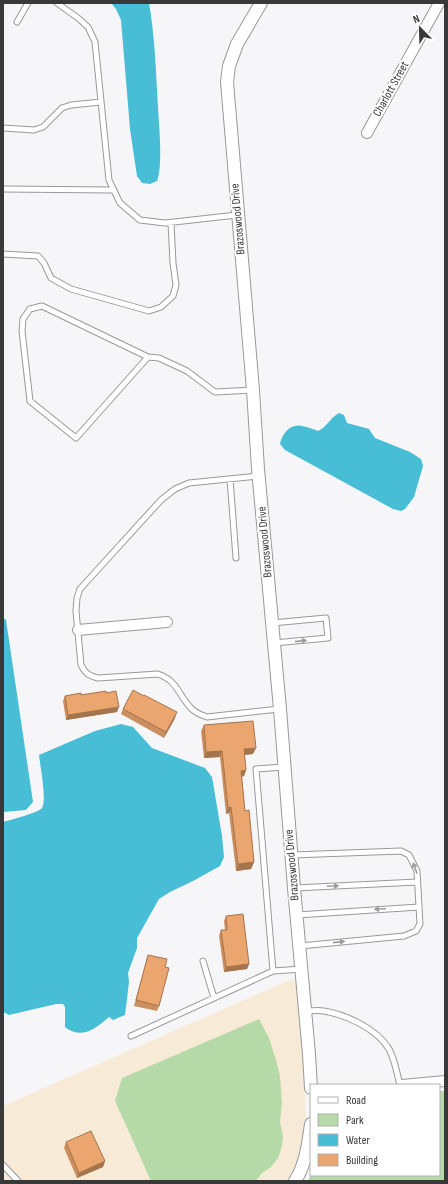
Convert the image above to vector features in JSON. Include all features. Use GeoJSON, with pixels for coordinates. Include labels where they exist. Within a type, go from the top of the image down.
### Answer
{"type":"FeatureCollection","features":[{"type":"Feature","properties":{"kind":"street","name":"Brazoswood Drive"},"geometry":{"type":"LineString","coordinates":[[261,3],[237,44],[229,66],[227,82],[291,855],[306,1012],[311,1084]]}},
{"type":"Feature","properties":{"kind":"street","name":"Charlott Street"},"geometry":{"type":"LineString","coordinates":[[367,133],[439,3]]}},
{"type":"Feature","properties":{"kind":"street"},"geometry":{"type":"LineString","coordinates":[[78,630],[167,622]]}},
{"type":"Feature","properties":{"kind":"street"},"geometry":{"type":"LineString","coordinates":[[412,1084],[445,1081]]}},
{"type":"Feature","properties":{"kind":"street"},"geometry":{"type":"LineString","coordinates":[[295,1181],[306,1156],[310,1130]]}},
{"type":"Feature","properties":{"kind":"lane"},"geometry":{"type":"LineString","coordinates":[[17,22],[28,3]]}},
{"type":"Feature","properties":{"kind":"lane"},"geometry":{"type":"LineString","coordinates":[[57,3],[88,27],[95,42],[109,180],[120,203],[140,220],[165,223],[237,215]]}},
{"type":"Feature","properties":{"kind":"lane"},"geometry":{"type":"LineString","coordinates":[[3,128],[34,130],[43,127],[62,108],[71,105],[101,102]]}},
{"type":"Feature","properties":{"kind":"lane"},"geometry":{"type":"LineString","coordinates":[[3,189],[114,190]]}},
{"type":"Feature","properties":{"kind":"lane"},"geometry":{"type":"LineString","coordinates":[[3,254],[38,256],[44,263],[51,278],[71,289],[149,311],[161,307],[173,296],[176,285],[173,263],[171,223]]}},
{"type":"Feature","properties":{"kind":"lane"},"geometry":{"type":"LineString","coordinates":[[148,357],[76,438],[30,402],[22,331],[23,320],[30,309],[42,306],[148,357],[158,358],[187,371],[215,392],[253,390]]}},
{"type":"Feature","properties":{"kind":"lane"},"geometry":{"type":"LineString","coordinates":[[259,476],[190,483],[175,490],[161,500],[80,590],[77,598],[76,610],[81,665],[90,677],[98,678],[158,674],[173,682],[190,708],[198,714],[207,717],[280,708]]}},
{"type":"Feature","properties":{"kind":"lane"},"geometry":{"type":"LineString","coordinates":[[230,479],[236,558]]}},
{"type":"Feature","properties":{"kind":"lane"},"geometry":{"type":"LineString","coordinates":[[272,623],[326,618],[328,638],[273,643]]}},
{"type":"Feature","properties":{"kind":"lane"},"geometry":{"type":"LineString","coordinates":[[273,971],[256,769],[284,767]]}},
{"type":"Feature","properties":{"kind":"lane"},"geometry":{"type":"LineString","coordinates":[[291,855],[401,851],[409,855],[417,871],[420,924],[416,931],[404,936],[300,946]]}},
{"type":"Feature","properties":{"kind":"lane"},"geometry":{"type":"LineString","coordinates":[[294,888],[417,882]]}},
{"type":"Feature","properties":{"kind":"lane"},"geometry":{"type":"LineString","coordinates":[[297,915],[419,907]]}},
{"type":"Feature","properties":{"kind":"lane"},"geometry":{"type":"LineString","coordinates":[[203,961],[214,998]]}},
{"type":"Feature","properties":{"kind":"lane"},"geometry":{"type":"LineString","coordinates":[[131,1036],[273,971],[302,969]]}},
{"type":"Feature","properties":{"kind":"lane"},"geometry":{"type":"LineString","coordinates":[[306,1012],[322,1010],[337,1014],[354,1020],[374,1033],[390,1050],[401,1084]]}},
{"type":"Feature","properties":{"kind":"lane"},"geometry":{"type":"LineString","coordinates":[[3,1165],[18,1181]]}},
{"type":"Feature","properties":{"kind":"shaded area"},"geometry":{"type":"Polygon","coordinates":[[[292,979],[298,985],[304,1056],[306,1128],[302,1147],[295,1167],[287,1181],[3,1181],[3,1106],[292,979]]]}},
{"type":"Feature","properties":{"kind":"green space"},"geometry":{"type":"Polygon","coordinates":[[[259,1019],[269,1038],[280,1076],[282,1102],[280,1122],[283,1136],[282,1146],[278,1158],[256,1181],[151,1181],[115,1101],[122,1078],[259,1019]]]}},
{"type":"Feature","properties":{"kind":"green space"},"geometry":{"type":"Polygon","coordinates":[[[440,1091],[445,1091],[445,1181],[308,1181],[310,1176],[440,1176],[440,1091]]]}},
{"type":"Feature","properties":{"kind":"water"},"geometry":{"type":"Polygon","coordinates":[[[111,3],[149,3],[153,29],[160,135],[159,174],[157,181],[150,184],[142,183],[137,176],[130,129],[121,20],[116,9],[111,3]]]}},
{"type":"Feature","properties":{"kind":"water"},"geometry":{"type":"Polygon","coordinates":[[[339,413],[344,415],[347,423],[369,429],[375,438],[410,452],[421,459],[423,466],[414,497],[405,509],[401,511],[393,509],[285,450],[280,444],[285,433],[290,428],[294,426],[302,426],[318,431],[339,413]]]}},
{"type":"Feature","properties":{"kind":"water"},"geometry":{"type":"Polygon","coordinates":[[[3,618],[6,620],[33,802],[26,810],[3,812],[3,618]]]}},
{"type":"Feature","properties":{"kind":"water"},"geometry":{"type":"Polygon","coordinates":[[[121,724],[133,727],[152,748],[205,768],[212,777],[224,857],[220,866],[159,899],[137,938],[137,948],[128,973],[129,982],[125,1015],[113,1020],[109,1017],[93,1029],[83,1033],[77,1033],[65,1027],[65,1007],[63,1004],[56,1004],[9,1015],[3,1012],[3,822],[30,814],[42,808],[44,791],[39,755],[95,731],[121,724]]]}},
{"type":"Feature","properties":{"kind":"building"},"geometry":{"type":"Polygon","coordinates":[[[133,690],[177,712],[166,732],[123,709],[133,690]]]}},
{"type":"Feature","properties":{"kind":"building"},"geometry":{"type":"Polygon","coordinates":[[[106,691],[106,693],[116,691],[119,707],[68,715],[65,696],[106,691]]]}},
{"type":"Feature","properties":{"kind":"building"},"geometry":{"type":"Polygon","coordinates":[[[253,721],[256,748],[244,749],[246,770],[241,771],[245,811],[249,810],[254,862],[238,864],[231,807],[228,808],[222,751],[206,752],[204,725],[253,721]]]}},
{"type":"Feature","properties":{"kind":"building"},"geometry":{"type":"Polygon","coordinates":[[[243,914],[249,964],[226,967],[221,930],[227,930],[226,916],[243,914]]]}},
{"type":"Feature","properties":{"kind":"building"},"geometry":{"type":"Polygon","coordinates":[[[148,955],[167,959],[165,967],[169,968],[159,1006],[136,1000],[148,955]]]}},
{"type":"Feature","properties":{"kind":"building"},"geometry":{"type":"Polygon","coordinates":[[[91,1131],[105,1161],[79,1173],[66,1142],[91,1131]]]}}]}
